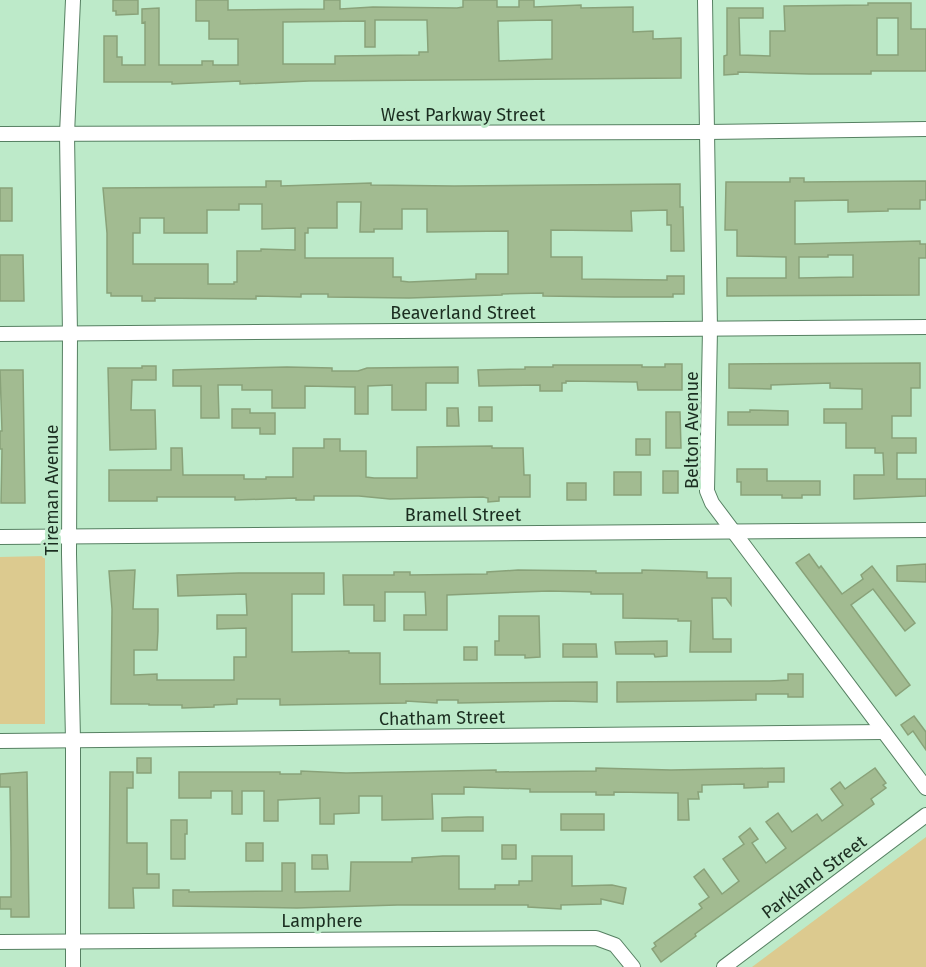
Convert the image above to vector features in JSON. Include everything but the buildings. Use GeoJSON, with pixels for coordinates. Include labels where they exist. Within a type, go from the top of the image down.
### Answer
{"type":"FeatureCollection","features":[{"type":"Feature","properties":{"kind":"street","name":"Belton Avenue"},"geometry":{"type":"LineString","coordinates":[[705,0],[710,329],[707,491],[712,503],[926,788]]}},
{"type":"Feature","properties":{"kind":"street","name":"Tireman Avenue"},"geometry":{"type":"LineString","coordinates":[[73,7],[67,134],[73,967]]}},
{"type":"Feature","properties":{"kind":"street","name":"West Parkway Street"},"geometry":{"type":"LineString","coordinates":[[0,134],[707,132],[926,129]]}},
{"type":"Feature","properties":{"kind":"street","name":"Beaverland Street"},"geometry":{"type":"LineString","coordinates":[[0,334],[926,327]]}},
{"type":"Feature","properties":{"kind":"street","name":"Bramell Street"},"geometry":{"type":"LineString","coordinates":[[0,537],[926,530]]}},
{"type":"Feature","properties":{"kind":"street","name":"Chatham Street"},"geometry":{"type":"LineString","coordinates":[[0,741],[884,732]]}},
{"type":"Feature","properties":{"kind":"street","name":"Parkland Street"},"geometry":{"type":"LineString","coordinates":[[724,967],[926,815]]}},
{"type":"Feature","properties":{"kind":"street","name":"Lamphere"},"geometry":{"type":"LineString","coordinates":[[0,942],[597,938],[615,945],[633,967]]}},
{"type":"Feature","properties":{"kind":"shaded area"},"geometry":{"type":"Polygon","coordinates":[[[45,556],[45,724],[0,724],[0,557],[45,556]]]}},
{"type":"Feature","properties":{"kind":"shaded area"},"geometry":{"type":"Polygon","coordinates":[[[926,837],[926,967],[752,967],[926,837]]]}}]}
